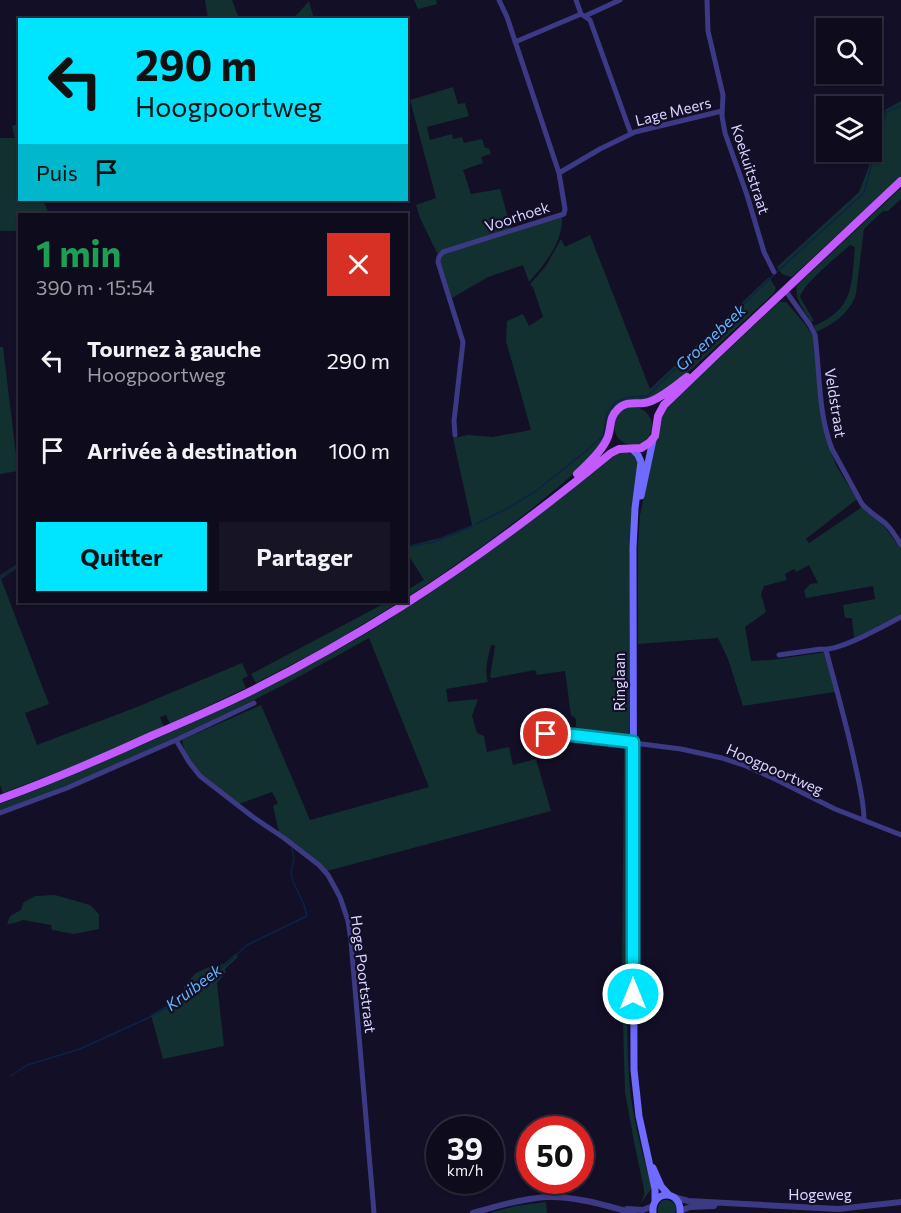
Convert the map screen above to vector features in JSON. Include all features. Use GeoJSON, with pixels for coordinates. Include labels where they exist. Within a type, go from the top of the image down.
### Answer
{"type":"FeatureCollection","features":[{"type":"Feature","properties":{"kind":"main road"},"geometry":{"type":"LineString","coordinates":[[554,497],[568,489],[611,453],[619,449],[641,448],[649,443],[655,436],[659,413],[664,405],[901,181]]}},
{"type":"Feature","properties":{"kind":"main road"},"geometry":{"type":"LineString","coordinates":[[408,602],[483,552],[554,497],[596,455],[608,438],[611,418],[621,406],[629,403],[642,404],[658,398],[716,355]]}},
{"type":"Feature","properties":{"kind":"main road"},"geometry":{"type":"LineString","coordinates":[[642,404],[651,410],[656,418],[657,426]]}},
{"type":"Feature","properties":{"kind":"main road"},"geometry":{"type":"LineString","coordinates":[[610,426],[615,440],[629,449]]}},
{"type":"Feature","properties":{"kind":"main road","name":"Ringlaan"},"geometry":{"type":"LineString","coordinates":[[634,531],[655,436]]}},
{"type":"Feature","properties":{"kind":"main road","name":"Ringlaan"},"geometry":{"type":"LineString","coordinates":[[629,449],[638,455],[641,462],[634,531],[634,1070],[639,1116],[655,1189],[654,1207]]}},
{"type":"Feature","properties":{"kind":"main road"},"geometry":{"type":"LineString","coordinates":[[0,799],[63,776],[254,689],[306,662],[407,603]]}},
{"type":"Feature","properties":{"kind":"main road","name":"Ringlaan"},"geometry":{"type":"LineString","coordinates":[[647,1155],[661,1186],[679,1203],[680,1212]]}},
{"type":"Feature","properties":{"kind":"main road"},"geometry":{"type":"LineString","coordinates":[[654,1207],[658,1197],[671,1196]]}},
{"type":"Feature","properties":{"kind":"street","name":"Voorhoek"},"geometry":{"type":"LineString","coordinates":[[455,435],[454,421],[463,342],[438,262],[439,257],[443,252],[564,214],[565,210],[559,173],[507,16],[499,0]]}},
{"type":"Feature","properties":{"kind":"street","name":"Lage Meers"},"geometry":{"type":"LineString","coordinates":[[576,0],[583,15],[590,20],[631,134]]}},
{"type":"Feature","properties":{"kind":"street"},"geometry":{"type":"LineString","coordinates":[[515,42],[620,0]]}},
{"type":"Feature","properties":{"kind":"street","name":"Koekuitstraat"},"geometry":{"type":"LineString","coordinates":[[707,0],[708,31],[723,95],[724,134],[774,272]]}},
{"type":"Feature","properties":{"kind":"street","name":"Lage Meers"},"geometry":{"type":"LineString","coordinates":[[559,173],[631,134],[722,111]]}},
{"type":"Feature","properties":{"kind":"street","name":"Veldstraat"},"geometry":{"type":"LineString","coordinates":[[785,290],[813,331],[828,440],[832,449],[862,504],[886,524],[901,545]]}},
{"type":"Feature","properties":{"kind":"street"},"geometry":{"type":"LineString","coordinates":[[779,655],[826,650],[851,642],[901,617]]}},
{"type":"Feature","properties":{"kind":"street"},"geometry":{"type":"LineString","coordinates":[[826,650],[849,735],[861,790],[864,820]]}},
{"type":"Feature","properties":{"kind":"street"},"geometry":{"type":"LineString","coordinates":[[0,813],[67,788],[254,703]]}},
{"type":"Feature","properties":{"kind":"street","name":"Hoogpoortweg"},"geometry":{"type":"LineString","coordinates":[[533,738],[546,734],[564,734],[681,749],[722,758],[756,771],[835,809],[901,835]]}},
{"type":"Feature","properties":{"kind":"street","name":"Hoge Poortstraat"},"geometry":{"type":"LineString","coordinates":[[176,740],[200,776],[237,806],[319,865],[333,882],[340,897],[348,921],[352,952],[374,1213]]}},
{"type":"Feature","properties":{"kind":"street","name":"Hogeweg"},"geometry":{"type":"LineString","coordinates":[[671,1196],[688,1201],[838,1209],[901,1202]]}},
{"type":"Feature","properties":{"kind":"street"},"geometry":{"type":"LineString","coordinates":[[473,1213],[517,1201],[552,1197],[578,1200],[633,1213]]}},
{"type":"Feature","properties":{"kind":"street","name":"Hogeweg"},"geometry":{"type":"LineString","coordinates":[[680,1212],[690,1207],[739,1204]]}},
{"type":"Feature","properties":{"kind":"street"},"geometry":{"type":"LineString","coordinates":[[621,1209],[643,1210],[654,1207]]}},
{"type":"Feature","properties":{"kind":"green space"},"geometry":{"type":"Polygon","coordinates":[[[205,0],[232,0],[238,16],[234,18],[208,18],[205,0]]]}},
{"type":"Feature","properties":{"kind":"green space"},"geometry":{"type":"Polygon","coordinates":[[[414,0],[436,0],[437,4],[418,9],[414,0]]]}},
{"type":"Feature","properties":{"kind":"green space"},"geometry":{"type":"Polygon","coordinates":[[[309,1],[314,18],[294,18],[309,1]]]}},
{"type":"Feature","properties":{"kind":"green space"},"geometry":{"type":"Polygon","coordinates":[[[453,87],[458,104],[465,103],[469,116],[427,127],[430,140],[452,134],[453,139],[462,137],[464,143],[482,139],[485,148],[489,148],[491,154],[481,157],[483,163],[463,170],[471,194],[500,189],[511,228],[438,255],[416,205],[436,198],[410,100],[453,87]]]}},
{"type":"Feature","properties":{"kind":"green space"},"geometry":{"type":"Polygon","coordinates":[[[901,101],[901,176],[795,274],[791,277],[782,274],[777,267],[859,192],[870,162],[882,162],[882,124],[885,110],[901,101]]]}},
{"type":"Feature","properties":{"kind":"green space"},"geometry":{"type":"Polygon","coordinates":[[[18,123],[18,201],[43,201],[49,213],[18,213],[18,231],[0,231],[0,138],[15,138],[12,126],[18,123]]]}},
{"type":"Feature","properties":{"kind":"green space"},"geometry":{"type":"Polygon","coordinates":[[[901,188],[901,199],[888,211],[883,211],[864,229],[856,294],[850,307],[835,321],[816,332],[814,326],[827,319],[844,303],[851,284],[855,247],[850,245],[814,277],[803,291],[800,297],[814,321],[811,322],[800,304],[797,294],[798,284],[901,188]]]}},
{"type":"Feature","properties":{"kind":"green space"},"geometry":{"type":"Polygon","coordinates":[[[562,217],[560,235],[556,244],[547,260],[529,282],[523,265],[488,277],[452,298],[440,263],[444,254],[562,217]]]}},
{"type":"Feature","properties":{"kind":"green space"},"geometry":{"type":"Polygon","coordinates":[[[590,235],[650,389],[769,277],[776,288],[774,293],[691,370],[654,397],[623,401],[614,407],[609,414],[605,435],[600,444],[574,473],[487,542],[408,596],[408,589],[424,580],[408,555],[408,546],[440,538],[472,525],[453,438],[468,435],[492,437],[531,430],[506,341],[507,321],[523,314],[529,326],[543,317],[530,284],[546,266],[561,239],[565,247],[590,235]]]}},
{"type":"Feature","properties":{"kind":"green space"},"geometry":{"type":"Polygon","coordinates":[[[779,302],[786,302],[813,336],[825,433],[837,467],[857,499],[806,539],[809,543],[862,507],[885,527],[901,549],[901,615],[854,638],[852,618],[845,618],[843,605],[875,599],[873,586],[806,598],[804,591],[810,584],[818,583],[809,565],[796,572],[794,569],[785,574],[787,580],[764,586],[761,594],[766,612],[745,627],[751,661],[826,652],[835,692],[743,706],[728,659],[718,638],[638,644],[640,515],[660,421],[665,409],[779,302]]]}},
{"type":"Feature","properties":{"kind":"green space"},"geometry":{"type":"Polygon","coordinates":[[[0,347],[3,347],[18,471],[0,474],[0,347]]]}},
{"type":"Feature","properties":{"kind":"green space"},"geometry":{"type":"Polygon","coordinates":[[[633,407],[647,412],[652,426],[647,440],[633,445],[619,440],[614,426],[619,412],[633,407]]]}},
{"type":"Feature","properties":{"kind":"green space"},"geometry":{"type":"Polygon","coordinates":[[[619,452],[632,454],[639,466],[630,544],[629,735],[621,739],[571,732],[576,726],[576,719],[571,715],[565,671],[537,675],[535,670],[490,677],[495,646],[491,645],[488,659],[486,673],[488,682],[446,689],[448,702],[478,699],[472,716],[477,733],[484,736],[487,752],[509,747],[513,765],[536,759],[551,811],[327,871],[279,832],[273,806],[278,803],[272,792],[239,804],[196,770],[186,756],[182,740],[261,705],[310,820],[429,787],[369,638],[270,692],[193,729],[97,773],[0,812],[0,804],[209,715],[365,634],[464,570],[619,452]]]}},
{"type":"Feature","properties":{"kind":"green space"},"geometry":{"type":"Polygon","coordinates":[[[18,564],[18,568],[1,579],[49,704],[25,713],[37,745],[137,707],[242,663],[248,676],[242,679],[246,688],[170,724],[166,715],[160,717],[164,727],[81,763],[3,793],[0,785],[0,575],[18,564]]]}},
{"type":"Feature","properties":{"kind":"green space"},"geometry":{"type":"Polygon","coordinates":[[[385,603],[397,603],[327,646],[256,683],[251,674],[385,603]]]}},
{"type":"Feature","properties":{"kind":"green space"},"geometry":{"type":"Polygon","coordinates":[[[624,743],[629,746],[628,974],[622,974],[624,743]]]}},
{"type":"Feature","properties":{"kind":"green space"},"geometry":{"type":"Polygon","coordinates":[[[55,895],[90,905],[99,914],[99,929],[74,934],[52,930],[51,925],[23,920],[7,924],[10,916],[21,910],[23,903],[35,896],[55,895]]]}},
{"type":"Feature","properties":{"kind":"green space"},"geometry":{"type":"Polygon","coordinates":[[[236,953],[238,957],[225,969],[226,972],[217,983],[224,1046],[163,1059],[151,1015],[183,996],[184,986],[196,973],[224,964],[236,953]]]}},
{"type":"Feature","properties":{"kind":"green space"},"geometry":{"type":"Polygon","coordinates":[[[622,988],[628,988],[630,1090],[639,1139],[652,1188],[641,1203],[644,1189],[625,1092],[622,988]]]}},
{"type":"Feature","properties":{"kind":"green space"},"geometry":{"type":"Polygon","coordinates":[[[664,1200],[674,1203],[675,1213],[658,1213],[659,1205],[664,1200]]]}},
{"type":"Feature","properties":{"kind":"green space"},"geometry":{"type":"Polygon","coordinates":[[[546,1202],[547,1213],[489,1213],[516,1206],[546,1202]]]}},
{"type":"Feature","properties":{"kind":"waterway","name":"Groenebeek"},"geometry":{"type":"LineString","coordinates":[[476,524],[536,491],[586,451],[603,436],[607,414],[614,403],[628,397],[647,396],[781,268],[864,193],[881,138],[886,112],[901,105]]}},
{"type":"Feature","properties":{"kind":"waterway","name":"Groenebeek"},"geometry":{"type":"LineString","coordinates":[[408,547],[434,542],[473,526]]}},
{"type":"Feature","properties":{"kind":"waterway","name":"Groenebeek"},"geometry":{"type":"LineString","coordinates":[[0,577],[18,566]]}},
{"type":"Feature","properties":{"kind":"waterway","name":"Kruibeek"},"geometry":{"type":"LineString","coordinates":[[11,1076],[27,1065],[80,1049],[150,1017],[178,1001],[223,967],[247,945],[307,916],[291,873],[294,859],[292,849]]}},
{"type":"Feature","properties":{"kind":"route"},"geometry":{"type":"LineString","coordinates":[[546,734],[633,742],[633,994]]}}]}
